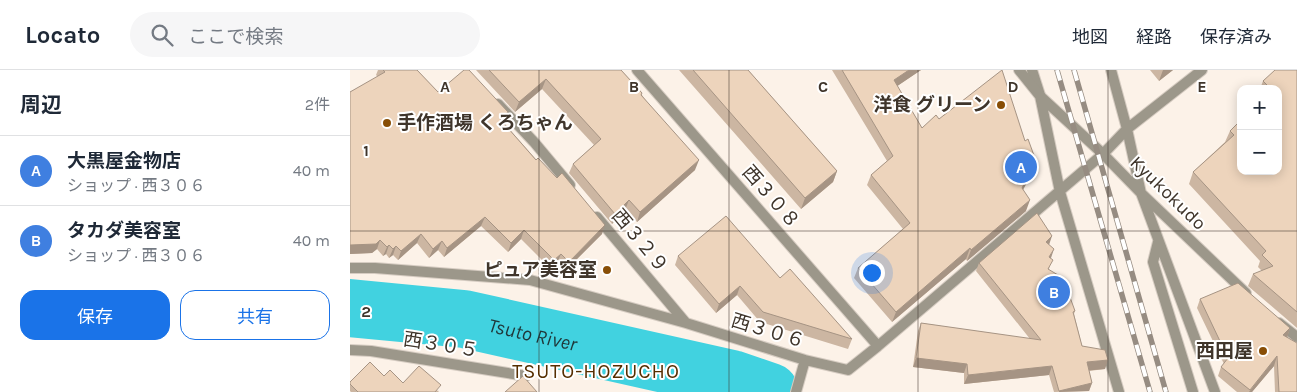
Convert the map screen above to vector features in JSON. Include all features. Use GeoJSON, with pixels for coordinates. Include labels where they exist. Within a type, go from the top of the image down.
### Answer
{"type":"FeatureCollection","features":[{"type":"Feature","properties":{"kind":"street","name":"西３０８"},"geometry":{"type":"LineString","coordinates":[[637,70],[878,346]]}},
{"type":"Feature","properties":{"kind":"street","name":"Kyukokudo"},"geometry":{"type":"LineString","coordinates":[[1019,70],[1040,96],[1103,154],[1255,302]]}},
{"type":"Feature","properties":{"kind":"street"},"geometry":{"type":"LineString","coordinates":[[1032,70],[1040,96],[1060,192],[1118,392]]}},
{"type":"Feature","properties":{"kind":"street"},"geometry":{"type":"LineString","coordinates":[[1111,70],[1127,129],[1141,193],[1215,392]]}},
{"type":"Feature","properties":{"kind":"street","name":"西３０６"},"geometry":{"type":"LineString","coordinates":[[350,268],[375,268],[530,280],[686,323],[805,360],[848,370],[1060,192],[1103,154],[1127,129],[1202,70]]}},
{"type":"Feature","properties":{"kind":"street"},"geometry":{"type":"LineString","coordinates":[[494,99],[534,142],[578,195]]}},
{"type":"Feature","properties":{"kind":"street","name":"西３２９"},"geometry":{"type":"LineString","coordinates":[[591,210],[686,323]]}},
{"type":"Feature","properties":{"kind":"street"},"geometry":{"type":"LineString","coordinates":[[1158,241],[1153,262],[1193,392]]}},
{"type":"Feature","properties":{"kind":"street"},"geometry":{"type":"LineString","coordinates":[[1270,315],[1297,337]]}},
{"type":"Feature","properties":{"kind":"street","name":"西３０５"},"geometry":{"type":"LineString","coordinates":[[350,350],[371,351],[526,376]]}},
{"type":"Feature","properties":{"kind":"street"},"geometry":{"type":"LineString","coordinates":[[796,392],[805,360]]}},
{"type":"Feature","properties":{"kind":"building"},"geometry":{"type":"Polygon","coordinates":[[[383,70],[417,70],[438,92],[464,70],[469,70],[508,112],[500,119],[536,160],[538,158],[557,178],[562,173],[605,225],[569,262],[561,254],[554,260],[524,230],[511,243],[485,217],[447,248],[442,241],[433,249],[421,234],[401,251],[396,246],[393,249],[389,245],[387,247],[380,240],[376,244],[350,245],[350,92],[385,72],[383,70]]]}},
{"type":"Feature","properties":{"kind":"building"},"geometry":{"type":"Polygon","coordinates":[[[489,70],[621,70],[699,160],[640,212],[629,200],[615,214],[573,164],[601,139],[546,79],[519,102],[489,70]]]}},
{"type":"Feature","properties":{"kind":"building"},"geometry":{"type":"Polygon","coordinates":[[[693,70],[748,70],[837,171],[805,198],[693,70]]]}},
{"type":"Feature","properties":{"kind":"building"},"geometry":{"type":"Polygon","coordinates":[[[842,70],[909,70],[894,80],[922,128],[936,115],[939,119],[1002,70],[1025,141],[1028,139],[1036,161],[1022,188],[1030,200],[971,250],[970,248],[896,312],[858,268],[910,223],[871,175],[893,156],[842,70]]]}},
{"type":"Feature","properties":{"kind":"building"},"geometry":{"type":"Polygon","coordinates":[[[1275,70],[1297,70],[1297,312],[1253,274],[1273,266],[1262,255],[1266,251],[1193,172],[1234,135],[1230,131],[1237,124],[1237,175],[1282,175],[1282,85],[1267,85],[1263,81],[1275,70]]]}},
{"type":"Feature","properties":{"kind":"building"},"geometry":{"type":"Polygon","coordinates":[[[1037,213],[1052,236],[1046,242],[1054,249],[1049,257],[1053,260],[1048,269],[1063,278],[1075,311],[1073,312],[1082,346],[1105,350],[1108,360],[1087,362],[1092,383],[1059,391],[1052,366],[968,375],[967,364],[916,358],[921,323],[1041,340],[979,263],[1037,213]]]}},
{"type":"Feature","properties":{"kind":"building"},"geometry":{"type":"Polygon","coordinates":[[[726,216],[780,278],[790,269],[852,339],[763,312],[740,286],[719,304],[678,256],[726,216]]]}},
{"type":"Feature","properties":{"kind":"building"},"geometry":{"type":"Polygon","coordinates":[[[1238,283],[1290,328],[1283,335],[1297,343],[1297,392],[1279,392],[1277,356],[1250,390],[1221,367],[1228,358],[1200,299],[1238,283]]]}},
{"type":"Feature","properties":{"kind":"building"},"geometry":{"type":"Polygon","coordinates":[[[370,362],[384,376],[390,370],[403,383],[419,366],[441,385],[435,392],[358,392],[350,382],[370,362]]]}},
{"type":"Feature","properties":{"kind":"building"},"geometry":{"type":"Polygon","coordinates":[[[523,376],[537,392],[505,392],[523,376]]]}},
{"type":"Feature","properties":{"kind":"waterway","name":"Tsuto River"},"geometry":{"type":"LineString","coordinates":[[350,308],[464,319],[732,379],[770,392]]}},
{"type":"Feature","properties":{"kind":"railway"},"geometry":{"type":"LineString","coordinates":[[1057,70],[1150,392]]}},
{"type":"Feature","properties":{"kind":"railway"},"geometry":{"type":"LineString","coordinates":[[1074,70],[1166,392]]}},
{"type":"Feature","properties":{"kind":"place","name":"洋食 グリーン"},"geometry":{"type":"Point","coordinates":[1001,105]}},
{"type":"Feature","properties":{"kind":"place","name":"手作酒場 くろちゃん"},"geometry":{"type":"Point","coordinates":[387,123]}},
{"type":"Feature","properties":{"kind":"place","name":"大黒屋金物店"},"geometry":{"type":"Point","coordinates":[1021,167]}},
{"type":"Feature","properties":{"kind":"place","name":"ピュア美容室"},"geometry":{"type":"Point","coordinates":[607,270]}},
{"type":"Feature","properties":{"kind":"place","name":"タカダ美容室"},"geometry":{"type":"Point","coordinates":[1054,292]}},
{"type":"Feature","properties":{"kind":"place","name":"西田屋"},"geometry":{"type":"Point","coordinates":[1263,351]}},
{"type":"Feature","properties":{"kind":"district","name":"TSUTO-HOZUCHO"},"geometry":{"type":"Point","coordinates":[596,371]}}]}
